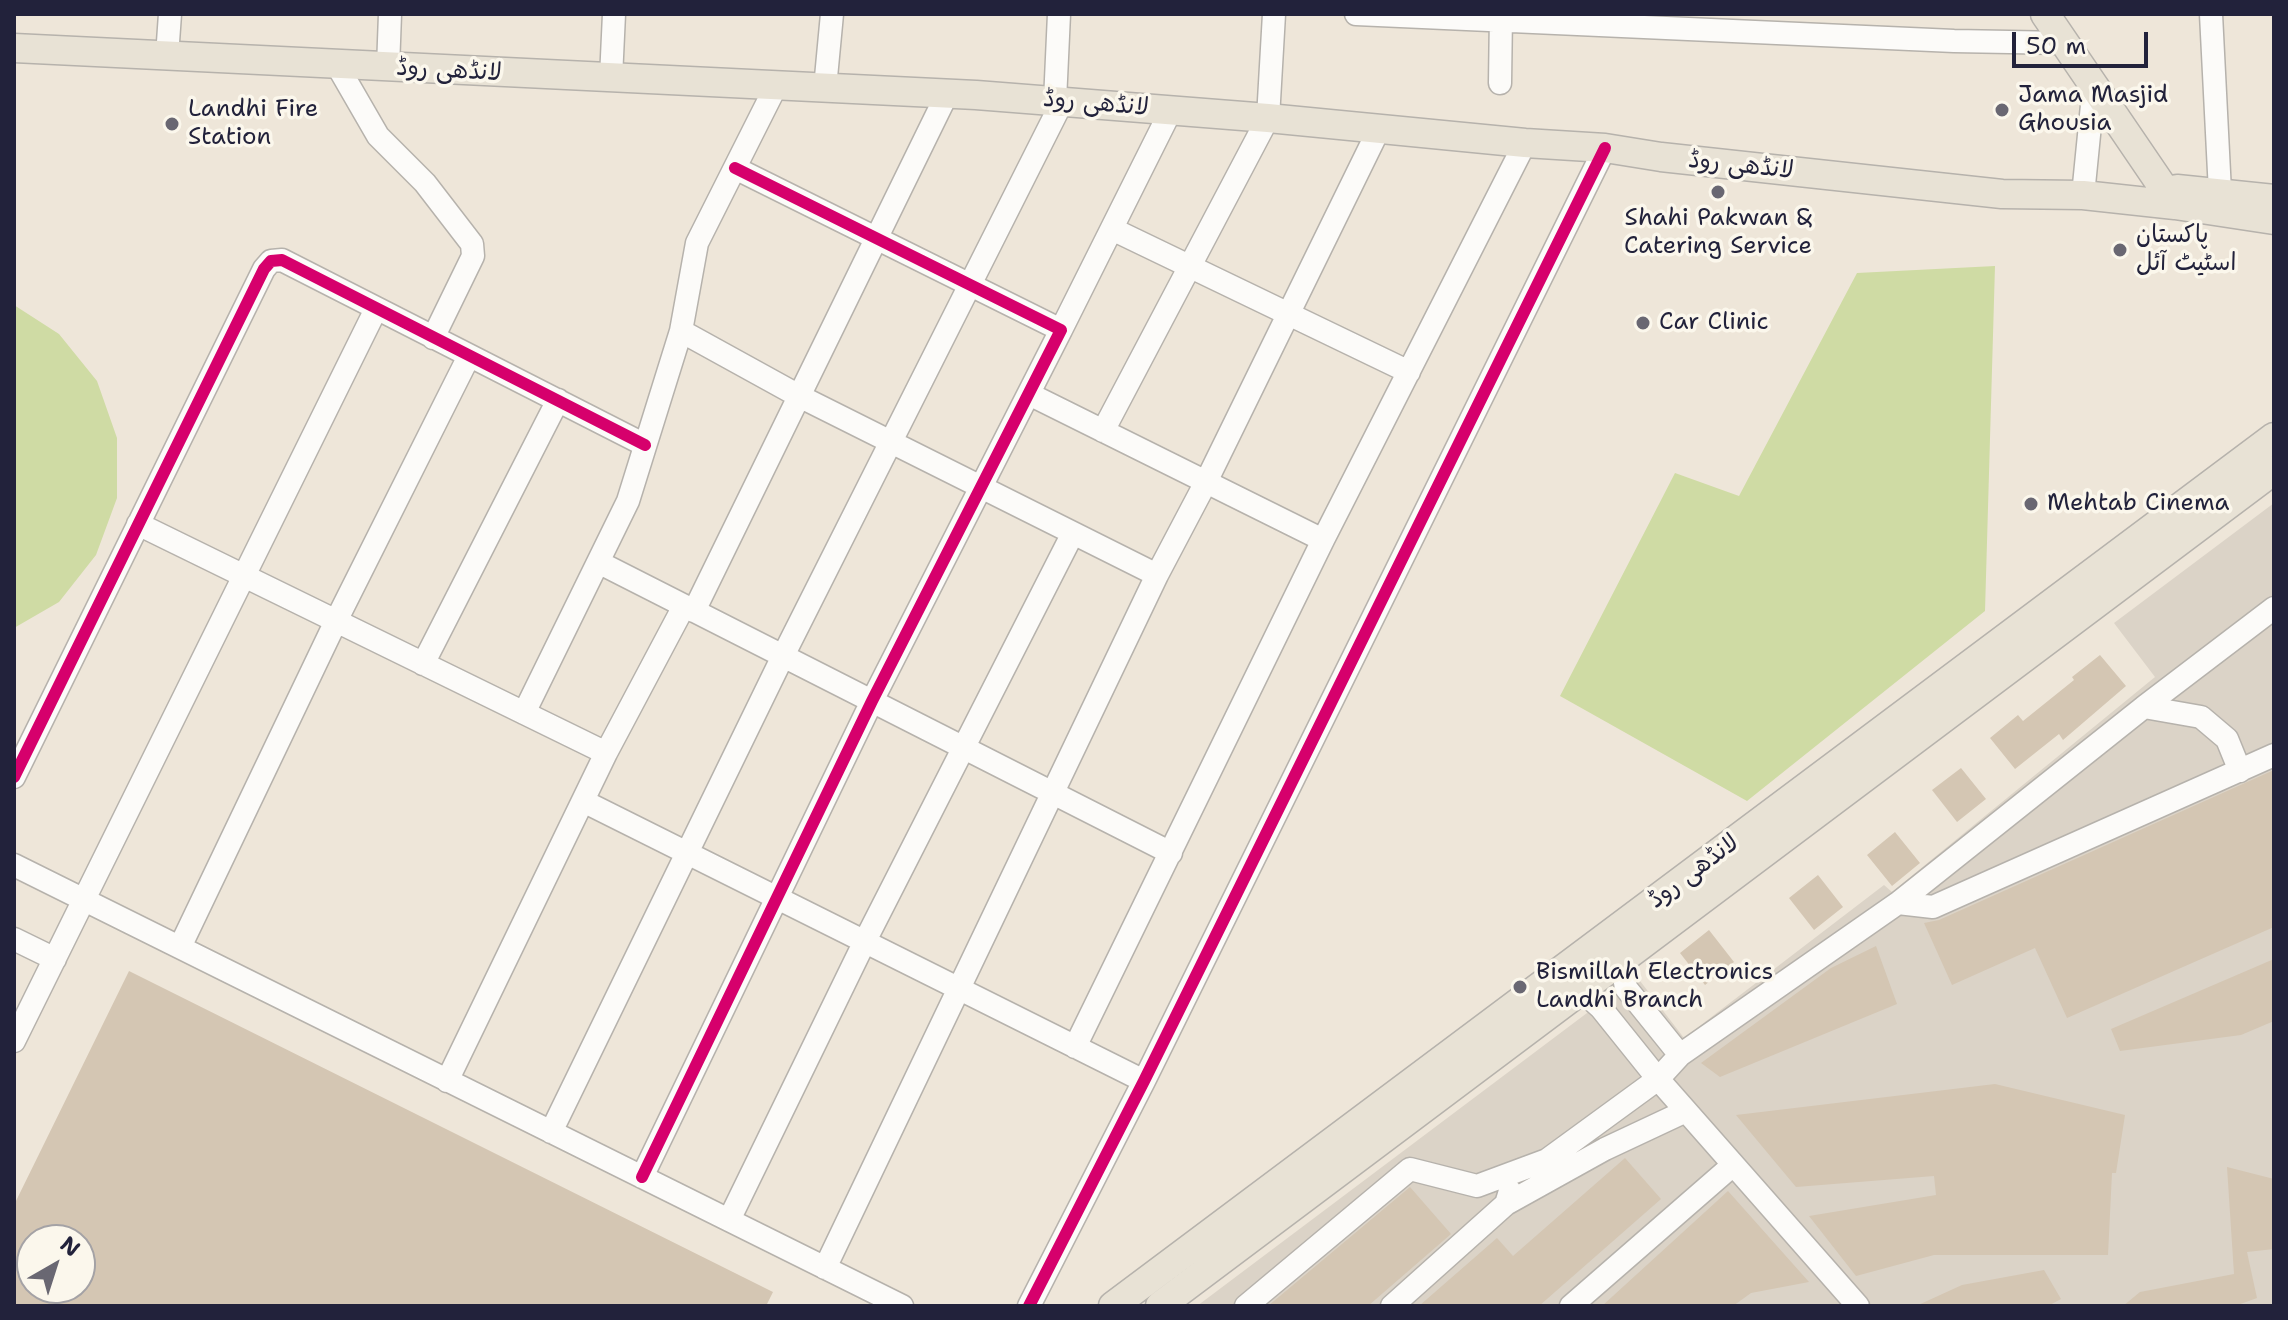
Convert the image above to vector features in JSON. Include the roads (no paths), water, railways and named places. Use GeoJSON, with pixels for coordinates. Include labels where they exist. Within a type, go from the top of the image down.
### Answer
{"type":"FeatureCollection","features":[{"type":"Feature","properties":{"kind":"main road"},"geometry":{"type":"LineString","coordinates":[[2045,14],[2170,197]]}},
{"type":"Feature","properties":{"kind":"main road","name":"لانڈھی روڈ"},"geometry":{"type":"LineString","coordinates":[[14,48],[947,94],[1605,148],[1661,157],[2002,194],[2170,197],[2220,192],[2274,199]]}},
{"type":"Feature","properties":{"kind":"main road","name":"لانڈھی روڈ"},"geometry":{"type":"LineString","coordinates":[[2170,197],[2274,220]]}},
{"type":"Feature","properties":{"kind":"main road","name":"لانڈھی روڈ"},"geometry":{"type":"LineString","coordinates":[[1113,1306],[1301,1183],[1566,990],[1614,948],[2042,627],[2274,437]]}},
{"type":"Feature","properties":{"kind":"main road","name":"لانڈھی روڈ"},"geometry":{"type":"LineString","coordinates":[[2042,627],[2274,470]]}},
{"type":"Feature","properties":{"kind":"main road","name":"لانڈھی روڈ"},"geometry":{"type":"LineString","coordinates":[[1160,1306],[1301,1183]]}},
{"type":"Feature","properties":{"kind":"street"},"geometry":{"type":"LineString","coordinates":[[167,56],[170,14]]}},
{"type":"Feature","properties":{"kind":"street"},"geometry":{"type":"LineString","coordinates":[[388,68],[390,14]]}},
{"type":"Feature","properties":{"kind":"street"},"geometry":{"type":"LineString","coordinates":[[611,78],[614,14]]}},
{"type":"Feature","properties":{"kind":"street"},"geometry":{"type":"LineString","coordinates":[[825,88],[832,14]]}},
{"type":"Feature","properties":{"kind":"street"},"geometry":{"type":"LineString","coordinates":[[551,1132],[783,656],[1059,102],[1059,14]]}},
{"type":"Feature","properties":{"kind":"street"},"geometry":{"type":"LineString","coordinates":[[1103,431],[1268,118],[1274,14]]}},
{"type":"Feature","properties":{"kind":"street"},"geometry":{"type":"LineString","coordinates":[[1356,14],[1500,17],[1954,41],[2065,43]]}},
{"type":"Feature","properties":{"kind":"street"},"geometry":{"type":"LineString","coordinates":[[2211,14],[2220,192]]}},
{"type":"Feature","properties":{"kind":"street"},"geometry":{"type":"LineString","coordinates":[[1500,17],[1500,83]]}},
{"type":"Feature","properties":{"kind":"street"},"geometry":{"type":"LineString","coordinates":[[337,65],[378,136],[425,183],[472,244],[473,256],[433,338]]}},
{"type":"Feature","properties":{"kind":"street"},"geometry":{"type":"LineString","coordinates":[[2083,195],[2094,85]]}},
{"type":"Feature","properties":{"kind":"street"},"geometry":{"type":"LineString","coordinates":[[524,713],[628,501],[681,331],[697,243],[776,86]]}},
{"type":"Feature","properties":{"kind":"street"},"geometry":{"type":"LineString","coordinates":[[447,1081],[606,753],[689,609],[799,396],[947,94]]}},
{"type":"Feature","properties":{"kind":"street"},"geometry":{"type":"LineString","coordinates":[[642,1177],[872,701],[1171,110]]}},
{"type":"Feature","properties":{"kind":"street"},"geometry":{"type":"LineString","coordinates":[[825,1268],[1157,575],[1206,482],[1379,129]]}},
{"type":"Feature","properties":{"kind":"street"},"geometry":{"type":"LineString","coordinates":[[1075,1047],[1323,540],[1525,143]]}},
{"type":"Feature","properties":{"kind":"street"},"geometry":{"type":"LineString","coordinates":[[1029,1306],[1144,1081],[1605,148]]}},
{"type":"Feature","properties":{"kind":"street"},"geometry":{"type":"LineString","coordinates":[[735,168],[1061,330]]}},
{"type":"Feature","properties":{"kind":"street"},"geometry":{"type":"LineString","coordinates":[[1112,229],[1409,372]]}},
{"type":"Feature","properties":{"kind":"street"},"geometry":{"type":"LineString","coordinates":[[14,777],[264,269],[271,261],[282,260],[645,445]]}},
{"type":"Feature","properties":{"kind":"street"},"geometry":{"type":"LineString","coordinates":[[14,1041],[376,309]]}},
{"type":"Feature","properties":{"kind":"street"},"geometry":{"type":"LineString","coordinates":[[681,331],[799,396],[1157,575]]}},
{"type":"Feature","properties":{"kind":"street"},"geometry":{"type":"LineString","coordinates":[[180,947],[336,621],[469,356]]}},
{"type":"Feature","properties":{"kind":"street"},"geometry":{"type":"LineString","coordinates":[[1029,394],[1323,540]]}},
{"type":"Feature","properties":{"kind":"street"},"geometry":{"type":"LineString","coordinates":[[423,664],[558,400]]}},
{"type":"Feature","properties":{"kind":"street"},"geometry":{"type":"LineString","coordinates":[[138,524],[606,753]]}},
{"type":"Feature","properties":{"kind":"street"},"geometry":{"type":"LineString","coordinates":[[729,1220],[865,941],[1073,533]]}},
{"type":"Feature","properties":{"kind":"street"},"geometry":{"type":"LineString","coordinates":[[600,563],[1171,853]]}},
{"type":"Feature","properties":{"kind":"street"},"geometry":{"type":"LineString","coordinates":[[1246,1306],[1410,1169],[1477,1186],[1547,1160],[1658,1079],[1680,1055],[1898,903],[2274,608]]}},
{"type":"Feature","properties":{"kind":"street"},"geometry":{"type":"LineString","coordinates":[[2144,707],[2201,717],[2227,739],[2240,771]]}},
{"type":"Feature","properties":{"kind":"street"},"geometry":{"type":"LineString","coordinates":[[1898,903],[1933,907],[2274,755]]}},
{"type":"Feature","properties":{"kind":"street"},"geometry":{"type":"LineString","coordinates":[[583,801],[1144,1081]]}},
{"type":"Feature","properties":{"kind":"street"},"geometry":{"type":"LineString","coordinates":[[14,865],[902,1306]]}},
{"type":"Feature","properties":{"kind":"street"},"geometry":{"type":"LineString","coordinates":[[14,939],[55,959]]}},
{"type":"Feature","properties":{"kind":"street"},"geometry":{"type":"LineString","coordinates":[[1614,948],[1626,988],[1680,1055]]}},
{"type":"Feature","properties":{"kind":"street"},"geometry":{"type":"LineString","coordinates":[[1566,990],[1601,1008],[1658,1079],[1858,1306]]}},
{"type":"Feature","properties":{"kind":"street"},"geometry":{"type":"LineString","coordinates":[[1392,1306],[1506,1204],[1605,1149],[1686,1111]]}},
{"type":"Feature","properties":{"kind":"street"},"geometry":{"type":"LineString","coordinates":[[1571,1306],[1733,1165]]}},
{"type":"Feature","properties":{"kind":"street"},"geometry":{"type":"LineString","coordinates":[[1506,1204],[1515,1172]]}},
{"type":"Feature","properties":{"kind":"place","name":"Jama Masjid Ghousia"},"geometry":{"type":"Point","coordinates":[2002,110]}},
{"type":"Feature","properties":{"kind":"place","name":"Landhi Fire Station"},"geometry":{"type":"Point","coordinates":[172,124]}},
{"type":"Feature","properties":{"kind":"place","name":"Shahi Pakwan & Catering Service"},"geometry":{"type":"Point","coordinates":[1718,192]}},
{"type":"Feature","properties":{"kind":"place","name":"پاکستان اسٹیٹ آئل"},"geometry":{"type":"Point","coordinates":[2120,250]}},
{"type":"Feature","properties":{"kind":"place","name":"Car Clinic"},"geometry":{"type":"Point","coordinates":[1643,323]}},
{"type":"Feature","properties":{"kind":"place","name":"Mehtab Cinema"},"geometry":{"type":"Point","coordinates":[2031,504]}},
{"type":"Feature","properties":{"kind":"place","name":"Bismillah Electronics Landhi Branch"},"geometry":{"type":"Point","coordinates":[1520,987]}}]}
